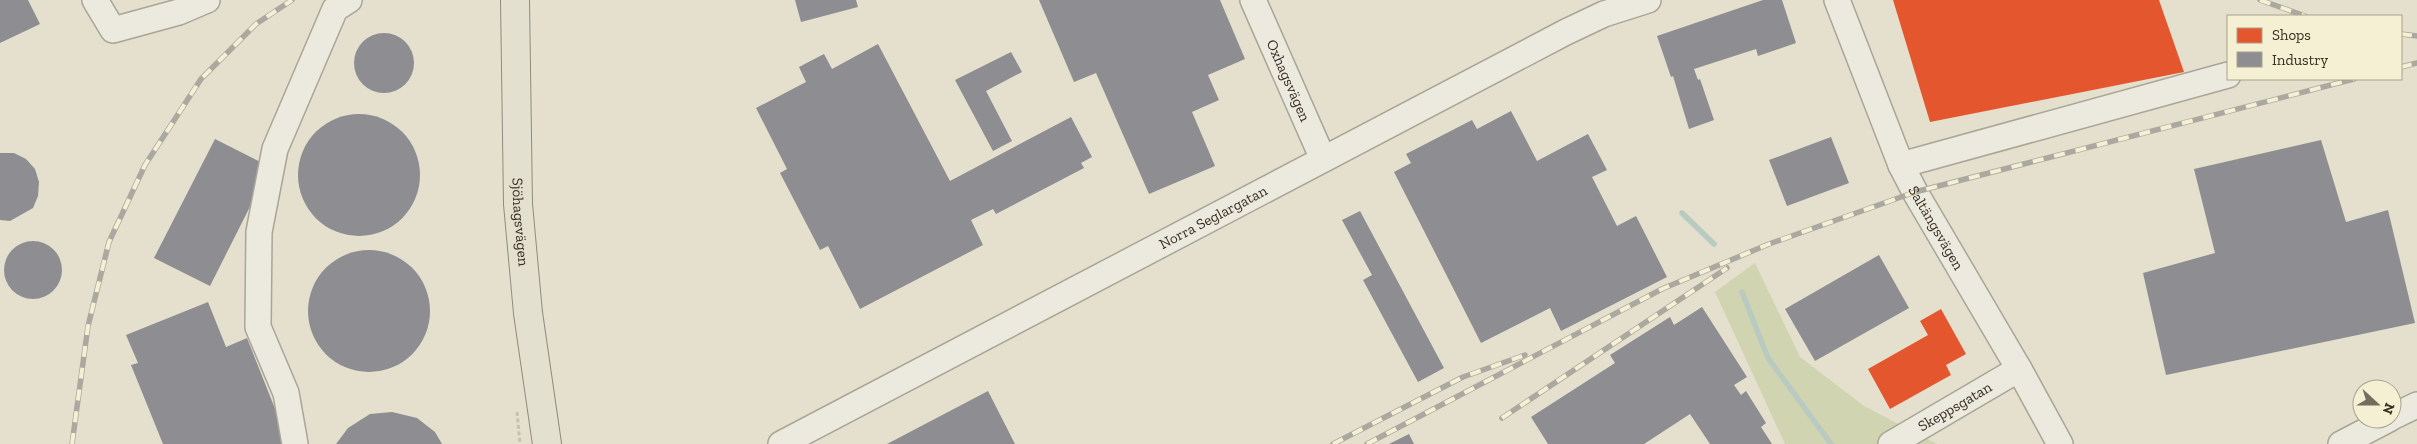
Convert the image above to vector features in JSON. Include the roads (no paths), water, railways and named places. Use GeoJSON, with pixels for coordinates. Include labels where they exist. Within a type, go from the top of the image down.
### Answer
{"type":"FeatureCollection","features":[{"type":"Feature","properties":{"kind":"main road","name":"Sjöhagsvägen"},"geometry":{"type":"LineString","coordinates":[[515,0],[518,204],[528,313],[546,444]]}},
{"type":"Feature","properties":{"kind":"street"},"geometry":{"type":"LineString","coordinates":[[95,0],[113,30],[179,12],[207,0]]}},
{"type":"Feature","properties":{"kind":"street"},"geometry":{"type":"LineString","coordinates":[[294,444],[286,393],[258,327],[259,232],[275,149],[335,10],[349,0]]}},
{"type":"Feature","properties":{"kind":"street","name":"Oxhagsvägen"},"geometry":{"type":"LineString","coordinates":[[1253,0],[1323,159]]}},
{"type":"Feature","properties":{"kind":"street","name":"Norra Seglargatan"},"geometry":{"type":"LineString","coordinates":[[781,444],[1566,32],[1604,14],[1648,0]]}},
{"type":"Feature","properties":{"kind":"street","name":"Saltängsvägen"},"geometry":{"type":"LineString","coordinates":[[1837,0],[1902,165],[1915,192],[2019,369],[2060,444]]}},
{"type":"Feature","properties":{"kind":"street"},"geometry":{"type":"LineString","coordinates":[[1902,165],[2227,75]]}},
{"type":"Feature","properties":{"kind":"street","name":"Skeppsgatan"},"geometry":{"type":"LineString","coordinates":[[1891,444],[2019,369]]}},
{"type":"Feature","properties":{"kind":"street"},"geometry":{"type":"LineString","coordinates":[[2402,412],[2417,405]]}},
{"type":"Feature","properties":{"kind":"street"},"geometry":{"type":"LineString","coordinates":[[2341,444],[2369,429]]}},
{"type":"Feature","properties":{"kind":"waterway"},"geometry":{"type":"LineString","coordinates":[[1682,213],[1714,244]]}},
{"type":"Feature","properties":{"kind":"waterway"},"geometry":{"type":"LineString","coordinates":[[1742,292],[1768,358],[1831,444]]}},
{"type":"Feature","properties":{"kind":"railway"},"geometry":{"type":"LineString","coordinates":[[72,444],[88,326],[109,242],[145,165],[201,79],[256,24],[292,0]]}},
{"type":"Feature","properties":{"kind":"railway"},"geometry":{"type":"LineString","coordinates":[[2260,0],[2302,15]]}},
{"type":"Feature","properties":{"kind":"railway"},"geometry":{"type":"LineString","coordinates":[[2402,34],[2417,36]]}},
{"type":"Feature","properties":{"kind":"railway"},"geometry":{"type":"LineString","coordinates":[[2402,67],[2417,63]]}},
{"type":"Feature","properties":{"kind":"railway"},"geometry":{"type":"LineString","coordinates":[[1367,444],[1662,289],[1769,244],[1915,192],[2350,80]]}},
{"type":"Feature","properties":{"kind":"railway"},"geometry":{"type":"LineString","coordinates":[[1502,418],[1727,268]]}},
{"type":"Feature","properties":{"kind":"railway"},"geometry":{"type":"LineString","coordinates":[[1333,444],[1463,377],[1525,355]]}}]}
